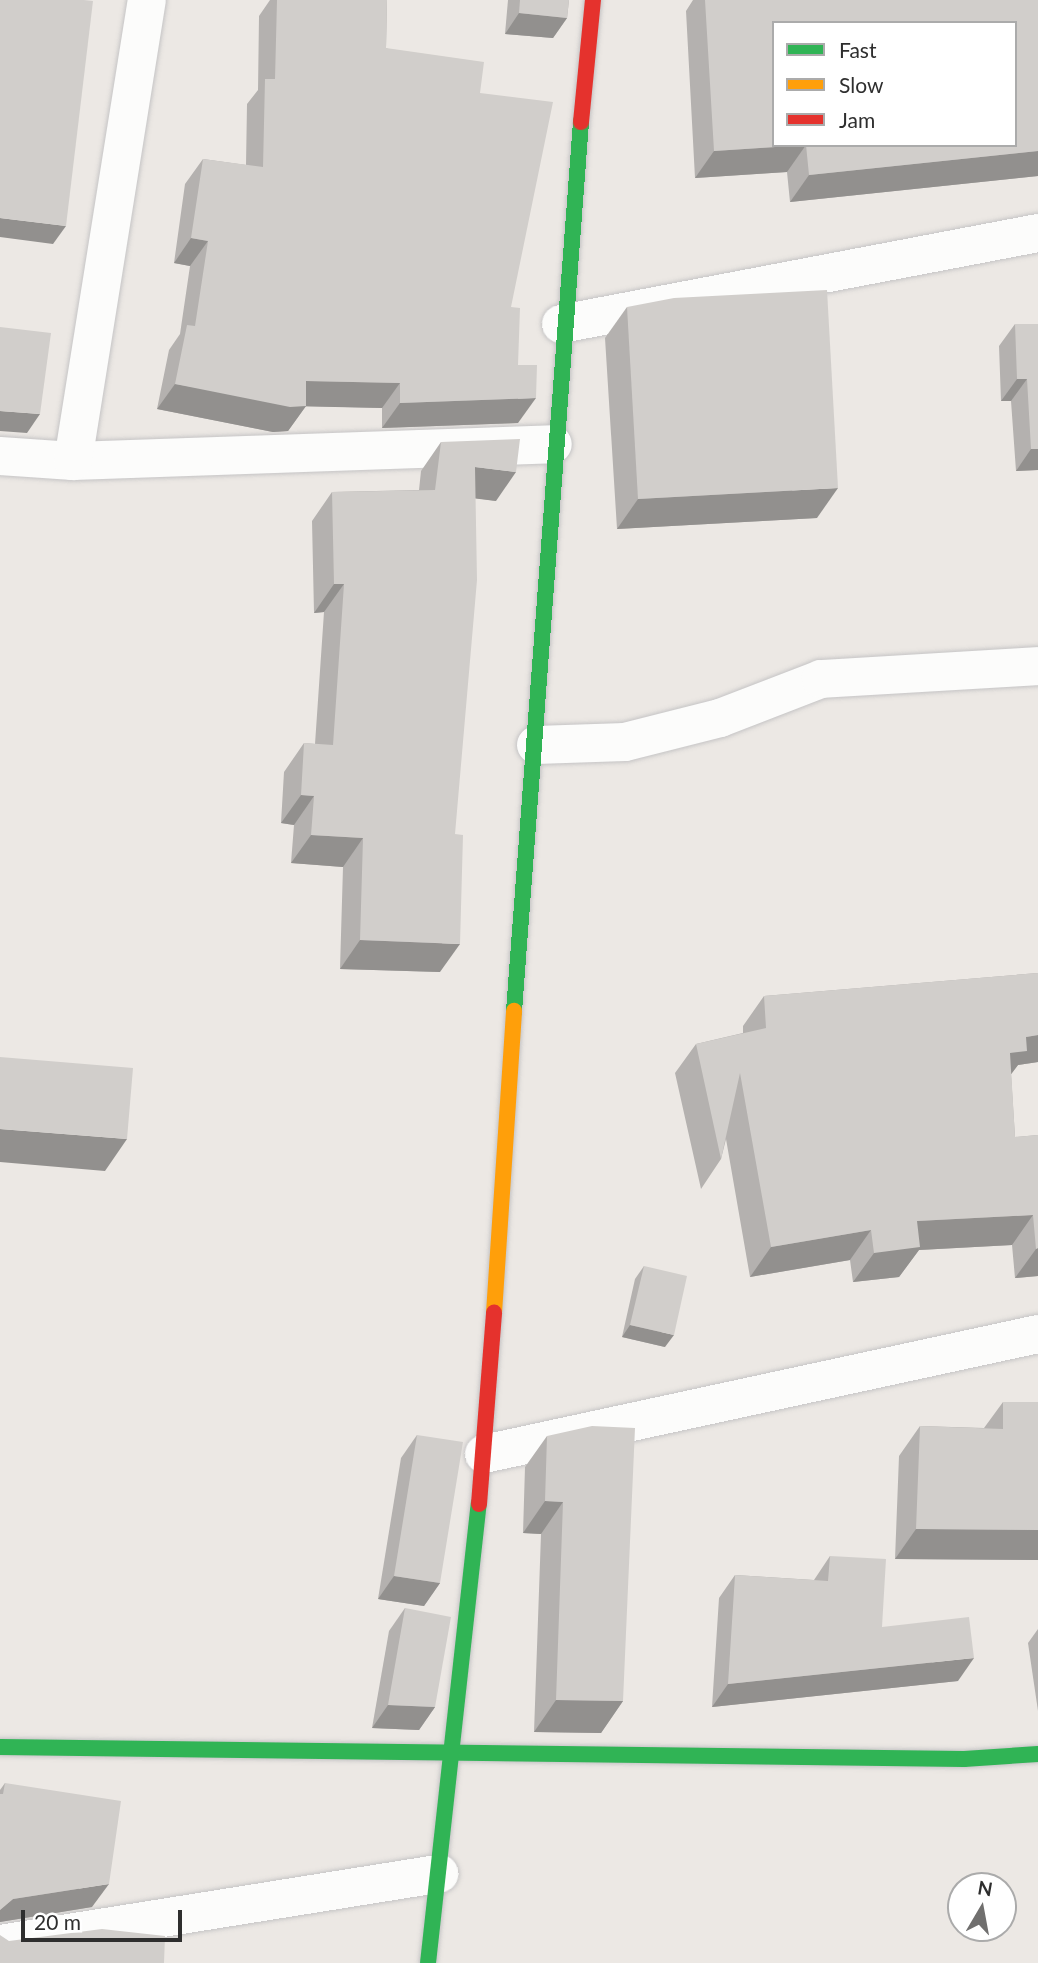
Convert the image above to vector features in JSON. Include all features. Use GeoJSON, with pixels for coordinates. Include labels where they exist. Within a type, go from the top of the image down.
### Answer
{"type":"FeatureCollection","features":[{"type":"Feature","properties":{"kind":"main road"},"geometry":{"type":"LineString","coordinates":[[428,1963],[455,1752],[484,1454],[537,745],[561,324],[593,0]]}},
{"type":"Feature","properties":{"kind":"main road"},"geometry":{"type":"LineString","coordinates":[[0,1746],[455,1752],[1038,1754]]}},
{"type":"Feature","properties":{"kind":"street"},"geometry":{"type":"LineString","coordinates":[[73,461],[148,0]]}},
{"type":"Feature","properties":{"kind":"street"},"geometry":{"type":"LineString","coordinates":[[561,324],[1038,233]]}},
{"type":"Feature","properties":{"kind":"street"},"geometry":{"type":"LineString","coordinates":[[0,456],[73,461],[553,444]]}},
{"type":"Feature","properties":{"kind":"street"},"geometry":{"type":"LineString","coordinates":[[537,745],[625,742],[720,718],[821,678],[1038,666]]}},
{"type":"Feature","properties":{"kind":"street"},"geometry":{"type":"LineString","coordinates":[[484,1454],[1038,1334]]}},
{"type":"Feature","properties":{"kind":"street"},"geometry":{"type":"LineString","coordinates":[[0,1944],[439,1874]]}},
{"type":"Feature","properties":{"kind":"building"},"geometry":{"type":"Polygon","coordinates":[[[0,0],[93,1],[66,226],[0,218],[0,0]]]}},
{"type":"Feature","properties":{"kind":"building"},"geometry":{"type":"Polygon","coordinates":[[[277,0],[387,0],[386,48],[484,62],[480,93],[553,102],[511,307],[520,308],[518,365],[537,365],[536,398],[400,403],[400,383],[306,381],[306,406],[290,407],[175,384],[187,325],[195,326],[208,241],[191,238],[203,159],[263,167],[265,79],[275,79],[277,0]]]}},
{"type":"Feature","properties":{"kind":"building"},"geometry":{"type":"Polygon","coordinates":[[[520,0],[569,0],[567,18],[519,13],[520,0]]]}},
{"type":"Feature","properties":{"kind":"building"},"geometry":{"type":"Polygon","coordinates":[[[705,0],[1038,0],[1038,151],[809,175],[806,147],[1017,147],[1017,21],[772,21],[772,147],[775,147],[714,151],[705,0]]]}},
{"type":"Feature","properties":{"kind":"building"},"geometry":{"type":"Polygon","coordinates":[[[827,290],[838,488],[638,499],[627,307],[674,298],[827,290]]]}},
{"type":"Feature","properties":{"kind":"building"},"geometry":{"type":"Polygon","coordinates":[[[1015,324],[1038,324],[1038,449],[1031,449],[1027,379],[1017,379],[1015,324]]]}},
{"type":"Feature","properties":{"kind":"building"},"geometry":{"type":"Polygon","coordinates":[[[0,327],[51,333],[40,414],[0,411],[0,327]]]}},
{"type":"Feature","properties":{"kind":"building"},"geometry":{"type":"Polygon","coordinates":[[[520,439],[516,472],[475,467],[477,580],[455,834],[463,835],[460,944],[360,940],[363,838],[311,835],[314,796],[301,795],[304,743],[333,745],[344,584],[334,584],[332,492],[435,490],[441,442],[520,439]]]}},
{"type":"Feature","properties":{"kind":"building"},"geometry":{"type":"Polygon","coordinates":[[[1038,973],[1038,1035],[1026,1037],[1027,1051],[1010,1053],[1015,1137],[1038,1135],[1038,1248],[1036,1249],[1033,1215],[917,1221],[920,1247],[874,1253],[871,1230],[771,1247],[740,1073],[721,1159],[696,1044],[766,1028],[764,996],[1038,973]]]}},
{"type":"Feature","properties":{"kind":"building"},"geometry":{"type":"Polygon","coordinates":[[[0,1057],[133,1068],[127,1139],[0,1129],[0,1057]]]}},
{"type":"Feature","properties":{"kind":"building"},"geometry":{"type":"Polygon","coordinates":[[[644,1266],[687,1276],[674,1335],[630,1325],[644,1266]]]}},
{"type":"Feature","properties":{"kind":"building"},"geometry":{"type":"Polygon","coordinates":[[[1003,1402],[1038,1402],[1038,1530],[916,1529],[920,1426],[1003,1429],[1003,1402]]]}},
{"type":"Feature","properties":{"kind":"building"},"geometry":{"type":"Polygon","coordinates":[[[592,1426],[635,1428],[623,1701],[556,1700],[563,1502],[545,1501],[547,1436],[592,1426]]]}},
{"type":"Feature","properties":{"kind":"building"},"geometry":{"type":"Polygon","coordinates":[[[417,1435],[463,1442],[440,1583],[394,1576],[417,1435]]]}},
{"type":"Feature","properties":{"kind":"building"},"geometry":{"type":"Polygon","coordinates":[[[830,1556],[886,1559],[882,1627],[969,1617],[974,1658],[728,1684],[735,1575],[828,1581],[830,1556]]]}},
{"type":"Feature","properties":{"kind":"building"},"geometry":{"type":"Polygon","coordinates":[[[405,1608],[451,1617],[435,1707],[388,1705],[405,1608]]]}},
{"type":"Feature","properties":{"kind":"building"},"geometry":{"type":"Polygon","coordinates":[[[5,1783],[121,1801],[109,1884],[13,1899],[0,1910],[0,1794],[3,1794],[5,1783]]]}},
{"type":"Feature","properties":{"kind":"building"},"geometry":{"type":"Polygon","coordinates":[[[102,1929],[165,1936],[164,1963],[0,1963],[0,1935],[9,1941],[102,1929]]]}},
{"type":"Feature","properties":{"kind":"traffic: fast"},"geometry":{"type":"LineString","coordinates":[[514,1011],[581,122]]}},
{"type":"Feature","properties":{"kind":"traffic: fast"},"geometry":{"type":"LineString","coordinates":[[428,1963],[479,1504]]}},
{"type":"Feature","properties":{"kind":"traffic: fast"},"geometry":{"type":"LineString","coordinates":[[0,1747],[964,1759],[1038,1754]]}},
{"type":"Feature","properties":{"kind":"traffic: slow"},"geometry":{"type":"LineString","coordinates":[[494,1313],[514,1011]]}},
{"type":"Feature","properties":{"kind":"traffic: jam"},"geometry":{"type":"LineString","coordinates":[[581,122],[593,0]]}},
{"type":"Feature","properties":{"kind":"traffic: jam"},"geometry":{"type":"LineString","coordinates":[[479,1504],[494,1313]]}}]}
